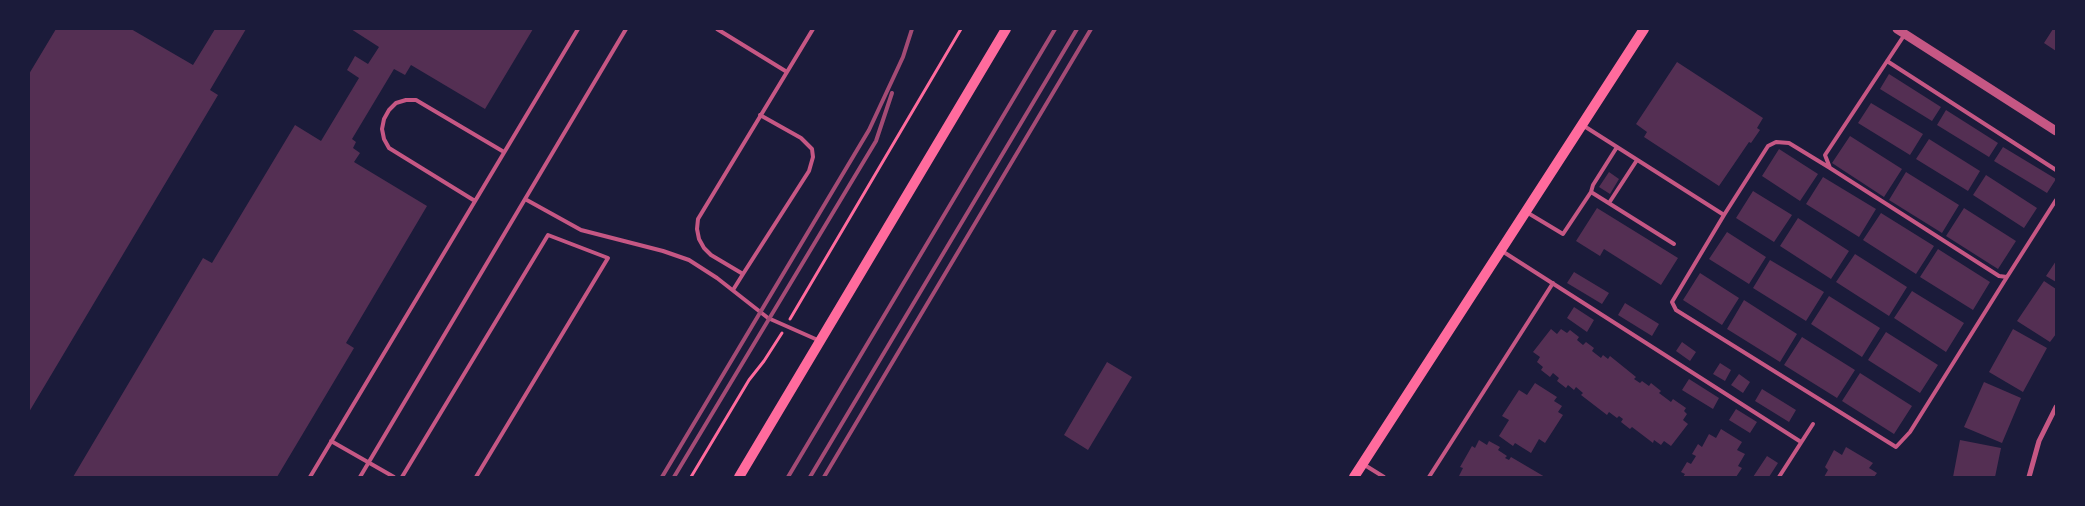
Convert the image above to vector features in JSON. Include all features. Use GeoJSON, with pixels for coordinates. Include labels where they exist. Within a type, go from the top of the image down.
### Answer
{"type":"FeatureCollection","features":[{"type":"Feature","properties":{"kind":"main road"},"geometry":{"type":"LineString","coordinates":[[739,477],[1006,29]]}},
{"type":"Feature","properties":{"kind":"main road"},"geometry":{"type":"LineString","coordinates":[[1354,477],[1644,29]]}},
{"type":"Feature","properties":{"kind":"street"},"geometry":{"type":"LineString","coordinates":[[1901,31],[2056,131]]}},
{"type":"Feature","properties":{"kind":"street"},"geometry":{"type":"LineString","coordinates":[[2029,477],[2039,441],[2056,407]]}},
{"type":"Feature","properties":{"kind":"lane"},"geometry":{"type":"LineString","coordinates":[[310,477],[578,29]]}},
{"type":"Feature","properties":{"kind":"lane"},"geometry":{"type":"LineString","coordinates":[[360,477],[626,29]]}},
{"type":"Feature","properties":{"kind":"lane"},"geometry":{"type":"LineString","coordinates":[[717,29],[787,72]]}},
{"type":"Feature","properties":{"kind":"lane"},"geometry":{"type":"LineString","coordinates":[[743,274],[704,248],[697,229],[698,219],[813,29]]}},
{"type":"Feature","properties":{"kind":"lane"},"geometry":{"type":"LineString","coordinates":[[1830,168],[1825,155],[1887,61],[1901,31]]}},
{"type":"Feature","properties":{"kind":"lane"},"geometry":{"type":"LineString","coordinates":[[1887,61],[2056,170]]}},
{"type":"Feature","properties":{"kind":"lane"},"geometry":{"type":"LineString","coordinates":[[475,200],[389,148],[384,139],[382,129],[388,110],[406,100],[416,100],[504,152]]}},
{"type":"Feature","properties":{"kind":"lane"},"geometry":{"type":"LineString","coordinates":[[733,290],[809,171],[813,157],[812,149],[801,138],[760,116]]}},
{"type":"Feature","properties":{"kind":"lane"},"geometry":{"type":"LineString","coordinates":[[1582,124],[1724,215]]}},
{"type":"Feature","properties":{"kind":"lane"},"geometry":{"type":"LineString","coordinates":[[2007,278],[1999,276],[1789,143],[1776,142],[1768,146],[1672,302],[1676,310],[1896,447],[1910,432],[2007,278],[2014,271],[2056,200]]}},
{"type":"Feature","properties":{"kind":"lane"},"geometry":{"type":"LineString","coordinates":[[1526,211],[1563,234],[1591,192],[1593,185],[1617,147]]}},
{"type":"Feature","properties":{"kind":"lane"},"geometry":{"type":"LineString","coordinates":[[1609,203],[1637,160]]}},
{"type":"Feature","properties":{"kind":"lane"},"geometry":{"type":"LineString","coordinates":[[1591,192],[1674,244]]}},
{"type":"Feature","properties":{"kind":"lane"},"geometry":{"type":"LineString","coordinates":[[525,199],[581,230],[663,251],[689,260],[717,278],[768,318],[820,341]]}},
{"type":"Feature","properties":{"kind":"lane"},"geometry":{"type":"LineString","coordinates":[[402,477],[548,235],[608,258],[476,477]]}},
{"type":"Feature","properties":{"kind":"lane"},"geometry":{"type":"LineString","coordinates":[[1501,250],[1802,442]]}},
{"type":"Feature","properties":{"kind":"lane"},"geometry":{"type":"LineString","coordinates":[[1430,477],[1553,283]]}},
{"type":"Feature","properties":{"kind":"lane"},"geometry":{"type":"LineString","coordinates":[[1779,477],[1813,424]]}},
{"type":"Feature","properties":{"kind":"lane"},"geometry":{"type":"LineString","coordinates":[[331,441],[394,477]]}},
{"type":"Feature","properties":{"kind":"lane"},"geometry":{"type":"LineString","coordinates":[[1363,464],[1384,477]]}},
{"type":"Feature","properties":{"kind":"path"},"geometry":{"type":"LineString","coordinates":[[802,298],[962,29]]}},
{"type":"Feature","properties":{"kind":"path"},"geometry":{"type":"LineString","coordinates":[[691,477],[749,380],[771,350]]}},
{"type":"Feature","properties":{"kind":"building"},"geometry":{"type":"Polygon","coordinates":[[[56,29],[131,29],[193,65],[215,29],[246,29],[210,90],[218,95],[29,412],[29,74],[56,29]]]}},
{"type":"Feature","properties":{"kind":"building"},"geometry":{"type":"Polygon","coordinates":[[[351,29],[533,29],[485,109],[411,65],[405,75],[394,69],[352,139],[356,142],[353,148],[360,153],[354,162],[427,206],[346,343],[354,348],[277,477],[73,477],[203,258],[212,263],[295,125],[321,141],[359,78],[347,70],[355,56],[368,64],[379,47],[351,29]]]}},
{"type":"Feature","properties":{"kind":"building"},"geometry":{"type":"Polygon","coordinates":[[[2053,29],[2056,29],[2056,51],[2044,43],[2053,29]]]}},
{"type":"Feature","properties":{"kind":"building"},"geometry":{"type":"Polygon","coordinates":[[[1677,62],[1763,118],[1757,128],[1760,130],[1751,143],[1749,142],[1719,186],[1644,137],[1647,132],[1636,124],[1677,62]]]}},
{"type":"Feature","properties":{"kind":"building"},"geometry":{"type":"Polygon","coordinates":[[[1889,74],[1941,107],[1932,121],[1880,89],[1889,74]]]}},
{"type":"Feature","properties":{"kind":"building"},"geometry":{"type":"Polygon","coordinates":[[[1871,103],[1923,134],[1910,155],[1858,123],[1871,103]]]}},
{"type":"Feature","properties":{"kind":"building"},"geometry":{"type":"Polygon","coordinates":[[[1946,110],[1998,143],[1989,157],[1937,125],[1946,110]]]}},
{"type":"Feature","properties":{"kind":"building"},"geometry":{"type":"Polygon","coordinates":[[[1850,136],[1902,169],[1884,197],[1832,163],[1850,136]]]}},
{"type":"Feature","properties":{"kind":"building"},"geometry":{"type":"Polygon","coordinates":[[[1929,139],[1980,171],[1968,191],[1916,159],[1929,139]]]}},
{"type":"Feature","properties":{"kind":"building"},"geometry":{"type":"Polygon","coordinates":[[[2003,147],[2056,179],[2047,193],[1994,161],[2003,147]]]}},
{"type":"Feature","properties":{"kind":"building"},"geometry":{"type":"Polygon","coordinates":[[[1779,149],[1818,174],[1800,201],[1762,176],[1779,149]]]}},
{"type":"Feature","properties":{"kind":"building"},"geometry":{"type":"Polygon","coordinates":[[[1609,172],[1619,179],[1610,194],[1599,187],[1609,172]]]}},
{"type":"Feature","properties":{"kind":"building"},"geometry":{"type":"Polygon","coordinates":[[[1906,172],[1959,205],[1942,233],[1889,200],[1906,172]]]}},
{"type":"Feature","properties":{"kind":"building"},"geometry":{"type":"Polygon","coordinates":[[[1986,175],[2037,208],[2024,228],[1973,195],[1986,175]]]}},
{"type":"Feature","properties":{"kind":"building"},"geometry":{"type":"Polygon","coordinates":[[[1823,177],[1876,209],[1859,237],[1806,204],[1823,177]]]}},
{"type":"Feature","properties":{"kind":"building"},"geometry":{"type":"Polygon","coordinates":[[[1753,191],[1792,215],[1774,242],[1736,218],[1753,191]]]}},
{"type":"Feature","properties":{"kind":"building"},"geometry":{"type":"Polygon","coordinates":[[[1597,208],[1678,258],[1661,285],[1604,249],[1600,256],[1576,241],[1597,208]]]}},
{"type":"Feature","properties":{"kind":"building"},"geometry":{"type":"Polygon","coordinates":[[[1964,208],[2016,241],[1998,269],[1946,236],[1964,208]]]}},
{"type":"Feature","properties":{"kind":"building"},"geometry":{"type":"Polygon","coordinates":[[[1881,213],[1934,246],[1916,274],[1863,240],[1881,213]]]}},
{"type":"Feature","properties":{"kind":"building"},"geometry":{"type":"Polygon","coordinates":[[[1798,218],[1849,251],[1831,279],[1780,246],[1798,218]]]}},
{"type":"Feature","properties":{"kind":"building"},"geometry":{"type":"Polygon","coordinates":[[[1727,232],[1766,257],[1749,284],[1709,259],[1727,232]]]}},
{"type":"Feature","properties":{"kind":"building"},"geometry":{"type":"Polygon","coordinates":[[[1938,249],[1990,282],[1973,310],[1920,277],[1938,249]]]}},
{"type":"Feature","properties":{"kind":"building"},"geometry":{"type":"Polygon","coordinates":[[[1855,254],[1907,287],[1889,316],[1836,282],[1855,254]]]}},
{"type":"Feature","properties":{"kind":"building"},"geometry":{"type":"Polygon","coordinates":[[[1770,260],[1824,292],[1806,321],[1753,288],[1770,260]]]}},
{"type":"Feature","properties":{"kind":"building"},"geometry":{"type":"Polygon","coordinates":[[[2056,261],[2056,282],[2046,276],[2056,261]]]}},
{"type":"Feature","properties":{"kind":"building"},"geometry":{"type":"Polygon","coordinates":[[[1574,272],[1609,293],[1602,304],[1567,283],[1574,272]]]}},
{"type":"Feature","properties":{"kind":"building"},"geometry":{"type":"Polygon","coordinates":[[[1700,273],[1739,298],[1722,325],[1683,300],[1700,273]]]}},
{"type":"Feature","properties":{"kind":"building"},"geometry":{"type":"Polygon","coordinates":[[[2044,281],[2056,289],[2056,334],[2050,342],[2017,321],[2044,281]]]}},
{"type":"Feature","properties":{"kind":"building"},"geometry":{"type":"Polygon","coordinates":[[[1912,291],[1964,323],[1946,352],[1894,318],[1912,291]]]}},
{"type":"Feature","properties":{"kind":"building"},"geometry":{"type":"Polygon","coordinates":[[[1829,296],[1880,328],[1862,357],[1811,324],[1829,296]]]}},
{"type":"Feature","properties":{"kind":"building"},"geometry":{"type":"Polygon","coordinates":[[[1744,300],[1797,334],[1780,362],[1727,329],[1744,300]]]}},
{"type":"Feature","properties":{"kind":"building"},"geometry":{"type":"Polygon","coordinates":[[[1625,303],[1659,324],[1652,336],[1618,315],[1625,303]]]}},
{"type":"Feature","properties":{"kind":"building"},"geometry":{"type":"Polygon","coordinates":[[[1574,307],[1594,320],[1587,332],[1567,318],[1574,307]]]}},
{"type":"Feature","properties":{"kind":"building"},"geometry":{"type":"Polygon","coordinates":[[[1551,329],[1557,334],[1561,329],[1567,333],[1570,330],[1579,337],[1577,340],[1583,345],[1586,342],[1594,348],[1592,351],[1601,358],[1603,355],[1608,359],[1610,356],[1636,377],[1634,379],[1640,383],[1642,381],[1649,386],[1651,383],[1661,391],[1659,393],[1671,402],[1673,399],[1686,408],[1684,411],[1687,414],[1683,420],[1688,424],[1671,446],[1664,441],[1661,445],[1654,440],[1653,443],[1632,427],[1630,429],[1621,422],[1623,419],[1619,416],[1617,418],[1609,412],[1607,415],[1581,395],[1583,393],[1576,387],[1574,390],[1568,385],[1566,388],[1557,381],[1559,378],[1553,373],[1550,377],[1541,370],[1543,367],[1537,362],[1540,357],[1533,352],[1551,329]]]}},
{"type":"Feature","properties":{"kind":"building"},"geometry":{"type":"Polygon","coordinates":[[[2013,329],[2047,348],[2023,392],[1989,372],[2013,329]]]}},
{"type":"Feature","properties":{"kind":"building"},"geometry":{"type":"Polygon","coordinates":[[[1886,332],[1938,365],[1920,393],[1868,360],[1886,332]]]}},
{"type":"Feature","properties":{"kind":"building"},"geometry":{"type":"Polygon","coordinates":[[[1802,337],[1855,370],[1837,398],[1784,365],[1802,337]]]}},
{"type":"Feature","properties":{"kind":"building"},"geometry":{"type":"Polygon","coordinates":[[[1682,342],[1696,352],[1690,361],[1676,351],[1682,342]]]}},
{"type":"Feature","properties":{"kind":"building"},"geometry":{"type":"Polygon","coordinates":[[[1107,362],[1132,377],[1088,450],[1064,435],[1107,362]]]}},
{"type":"Feature","properties":{"kind":"building"},"geometry":{"type":"Polygon","coordinates":[[[1720,363],[1731,370],[1725,381],[1713,374],[1720,363]]]}},
{"type":"Feature","properties":{"kind":"building"},"geometry":{"type":"Polygon","coordinates":[[[1860,373],[1912,406],[1894,434],[1842,401],[1860,373]]]}},
{"type":"Feature","properties":{"kind":"building"},"geometry":{"type":"Polygon","coordinates":[[[1739,374],[1750,382],[1743,393],[1731,385],[1739,374]]]}},
{"type":"Feature","properties":{"kind":"building"},"geometry":{"type":"Polygon","coordinates":[[[1689,379],[1719,398],[1713,409],[1682,390],[1689,379]]]}},
{"type":"Feature","properties":{"kind":"building"},"geometry":{"type":"Polygon","coordinates":[[[1984,382],[2021,398],[2002,443],[1964,427],[1984,382]]]}},
{"type":"Feature","properties":{"kind":"building"},"geometry":{"type":"Polygon","coordinates":[[[1535,383],[1557,397],[1554,401],[1562,406],[1558,412],[1563,415],[1545,443],[1539,439],[1531,453],[1515,443],[1513,446],[1499,436],[1509,420],[1502,416],[1519,390],[1527,395],[1535,383]]]}},
{"type":"Feature","properties":{"kind":"building"},"geometry":{"type":"Polygon","coordinates":[[[1762,389],[1796,410],[1789,422],[1755,401],[1762,389]]]}},
{"type":"Feature","properties":{"kind":"building"},"geometry":{"type":"Polygon","coordinates":[[[1736,409],[1757,422],[1750,433],[1729,420],[1736,409]]]}},
{"type":"Feature","properties":{"kind":"building"},"geometry":{"type":"Polygon","coordinates":[[[1721,429],[1742,442],[1737,450],[1745,454],[1738,466],[1742,468],[1736,477],[1683,477],[1685,474],[1681,472],[1687,462],[1691,464],[1696,456],[1692,454],[1698,444],[1702,447],[1709,434],[1716,438],[1721,429]]]}},
{"type":"Feature","properties":{"kind":"building"},"geometry":{"type":"Polygon","coordinates":[[[1479,440],[1487,445],[1489,441],[1500,447],[1498,450],[1507,456],[1505,458],[1509,460],[1511,457],[1545,477],[1460,477],[1463,468],[1460,467],[1472,446],[1475,448],[1479,440]]]}},
{"type":"Feature","properties":{"kind":"building"},"geometry":{"type":"Polygon","coordinates":[[[1960,440],[2001,448],[1995,477],[1953,477],[1960,440]]]}},
{"type":"Feature","properties":{"kind":"building"},"geometry":{"type":"Polygon","coordinates":[[[1846,447],[1873,463],[1869,468],[1877,473],[1874,477],[1824,477],[1828,470],[1825,467],[1834,450],[1842,455],[1846,447]]]}},
{"type":"Feature","properties":{"kind":"building"},"geometry":{"type":"Polygon","coordinates":[[[1767,456],[1778,463],[1769,477],[1753,477],[1767,456]]]}},
{"type":"Feature","properties":{"kind":"railway"},"geometry":{"type":"LineString","coordinates":[[662,477],[869,130],[903,57],[912,29]]}},
{"type":"Feature","properties":{"kind":"railway"},"geometry":{"type":"LineString","coordinates":[[788,477],[1055,29]]}},
{"type":"Feature","properties":{"kind":"railway"},"geometry":{"type":"LineString","coordinates":[[810,477],[1077,29]]}},
{"type":"Feature","properties":{"kind":"railway"},"geometry":{"type":"LineString","coordinates":[[824,477],[1091,29]]}},
{"type":"Feature","properties":{"kind":"railway"},"geometry":{"type":"LineString","coordinates":[[674,477],[876,141],[892,93]]}}]}
